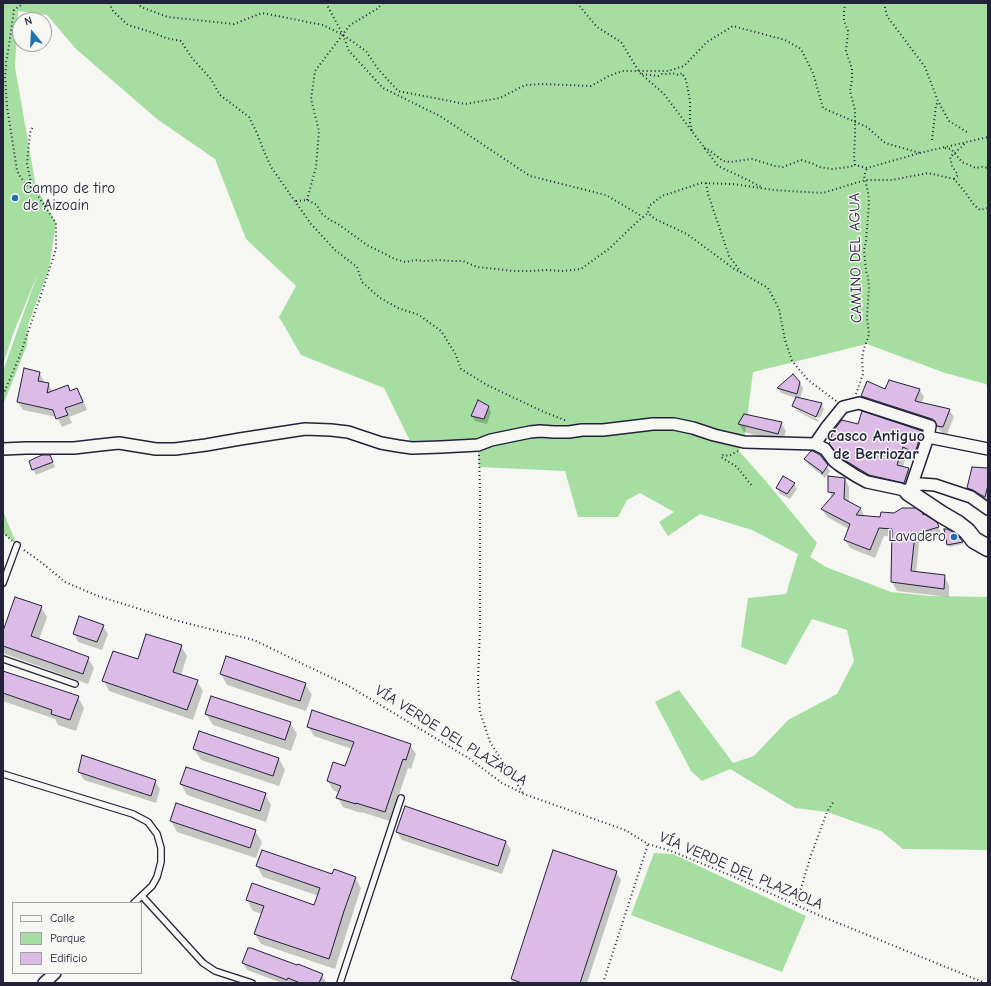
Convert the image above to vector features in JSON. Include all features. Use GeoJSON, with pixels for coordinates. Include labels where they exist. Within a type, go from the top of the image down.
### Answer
{"type":"FeatureCollection","features":[{"type":"Feature","properties":{"kind":"street"},"geometry":{"type":"LineString","coordinates":[[815,444],[843,406],[859,403],[930,426],[928,438],[910,489]]}},
{"type":"Feature","properties":{"kind":"street"},"geometry":{"type":"LineString","coordinates":[[3,449],[74,448],[119,443],[156,449],[175,449],[305,429],[348,432],[381,443],[412,448],[478,445],[491,440],[540,431],[569,432],[582,430],[603,430],[653,424],[674,424],[744,442],[815,444],[824,448],[834,462],[867,482],[900,489],[910,489],[921,484],[935,485],[971,497],[988,509]]}},
{"type":"Feature","properties":{"kind":"street"},"geometry":{"type":"LineString","coordinates":[[928,438],[988,449]]}},
{"type":"Feature","properties":{"kind":"street"},"geometry":{"type":"LineString","coordinates":[[910,489],[941,514],[958,524],[974,540],[988,548]]}},
{"type":"Feature","properties":{"kind":"street"},"geometry":{"type":"LineString","coordinates":[[44,983],[54,974]]}},
{"type":"Feature","properties":{"kind":"lane"},"geometry":{"type":"LineString","coordinates":[[3,583],[16,545]]}},
{"type":"Feature","properties":{"kind":"lane"},"geometry":{"type":"LineString","coordinates":[[3,659],[75,684]]}},
{"type":"Feature","properties":{"kind":"lane"},"geometry":{"type":"LineString","coordinates":[[3,774],[134,814],[148,822],[157,834],[161,848],[161,862],[157,878],[152,886],[135,902]]}},
{"type":"Feature","properties":{"kind":"lane"},"geometry":{"type":"LineString","coordinates":[[340,983],[401,798]]}},
{"type":"Feature","properties":{"kind":"lane"},"geometry":{"type":"LineString","coordinates":[[142,896],[203,963],[215,971],[252,983]]}},
{"type":"Feature","properties":{"kind":"path"},"geometry":{"type":"LineString","coordinates":[[24,3],[14,10],[5,77],[12,146],[17,170],[28,187],[32,187]]}},
{"type":"Feature","properties":{"kind":"path"},"geometry":{"type":"LineString","coordinates":[[109,3],[113,11],[128,25],[166,38],[181,41],[192,58],[211,79],[220,94],[249,117],[271,167],[311,224],[335,250],[358,267],[362,282],[380,298],[398,308],[419,315],[441,331],[455,353],[461,369],[487,385],[570,423]]}},
{"type":"Feature","properties":{"kind":"path"},"geometry":{"type":"LineString","coordinates":[[137,3],[141,7],[168,17],[234,24],[262,13],[323,25],[343,35],[366,51],[378,69],[398,91],[465,104],[500,98],[525,86],[542,84],[591,86],[622,71],[668,71],[684,66],[707,42],[733,26],[785,40],[801,49],[813,73],[823,108],[867,127],[885,143],[920,153]]}},
{"type":"Feature","properties":{"kind":"path"},"geometry":{"type":"LineString","coordinates":[[326,3],[343,35],[349,51],[383,88],[440,116],[530,176],[606,195],[643,217]]}},
{"type":"Feature","properties":{"kind":"path"},"geometry":{"type":"LineString","coordinates":[[307,200],[316,167],[319,131],[311,99],[315,71],[350,25],[377,9],[383,3]]}},
{"type":"Feature","properties":{"kind":"path"},"geometry":{"type":"LineString","coordinates":[[577,3],[597,27],[621,42],[640,72],[664,94],[718,166],[762,188]]}},
{"type":"Feature","properties":{"kind":"path"},"geometry":{"type":"LineString","coordinates":[[845,3],[844,21],[848,31],[846,51],[852,69],[850,91],[855,110],[855,165]]}},
{"type":"Feature","properties":{"kind":"path"},"geometry":{"type":"LineString","coordinates":[[884,3],[887,16],[925,67],[938,101],[949,121],[967,132]]}},
{"type":"Feature","properties":{"kind":"path"},"geometry":{"type":"LineString","coordinates":[[640,72],[645,75],[658,76],[672,73],[679,75],[682,74],[687,85],[690,101],[690,122],[693,133]]}},
{"type":"Feature","properties":{"kind":"path"},"geometry":{"type":"LineString","coordinates":[[932,140],[936,106],[938,101]]}},
{"type":"Feature","properties":{"kind":"path"},"geometry":{"type":"LineString","coordinates":[[3,395],[19,358],[56,249],[56,223],[32,187],[27,164],[30,133],[33,126]]}},
{"type":"Feature","properties":{"kind":"path"},"geometry":{"type":"LineString","coordinates":[[704,148],[723,161],[730,162],[752,159],[783,167],[801,160],[819,167],[832,169],[855,165],[867,168],[920,153],[988,138]]}},
{"type":"Feature","properties":{"kind":"path"},"geometry":{"type":"LineString","coordinates":[[954,179],[958,175],[952,166],[950,157],[967,142]]}},
{"type":"Feature","properties":{"kind":"path"},"geometry":{"type":"LineString","coordinates":[[944,148],[951,149],[962,162],[976,168],[988,168]]}},
{"type":"Feature","properties":{"kind":"path","name":"CAMINO DEL AGUA"},"geometry":{"type":"LineString","coordinates":[[859,403],[856,394],[863,374],[863,352],[868,334],[867,318],[869,287],[864,250],[869,203],[864,176],[867,168]]}},
{"type":"Feature","properties":{"kind":"path"},"geometry":{"type":"LineString","coordinates":[[295,201],[307,200],[317,205],[321,213],[330,220],[367,245],[395,259],[406,262],[414,260],[463,260],[477,267],[513,271],[562,271],[581,268],[610,248],[648,213],[649,206],[662,196],[701,183],[733,184],[823,193],[865,180],[892,180],[928,173],[954,179],[974,205],[980,210],[988,208]]}},
{"type":"Feature","properties":{"kind":"path"},"geometry":{"type":"LineString","coordinates":[[706,183],[708,194],[729,256],[742,273]]}},
{"type":"Feature","properties":{"kind":"path"},"geometry":{"type":"LineString","coordinates":[[648,213],[655,219],[687,234],[733,268],[768,288],[779,310],[785,340],[792,361],[808,380],[843,406]]}},
{"type":"Feature","properties":{"kind":"path"},"geometry":{"type":"LineString","coordinates":[[744,442],[739,451],[729,456],[723,455],[721,457],[737,467],[752,486]]}},
{"type":"Feature","properties":{"kind":"path"},"geometry":{"type":"LineString","coordinates":[[478,445],[480,492],[480,621],[478,682],[480,712],[490,742],[524,794]]}},
{"type":"Feature","properties":{"kind":"path","name":"VÍA VERDE DEL PLAZAOLA"},"geometry":{"type":"LineString","coordinates":[[3,532],[16,545],[42,562],[65,582],[98,596],[178,620],[254,640],[347,685],[470,759],[502,782],[524,794],[624,830],[648,844],[671,851],[816,914],[986,983]]}},
{"type":"Feature","properties":{"kind":"path"},"geometry":{"type":"LineString","coordinates":[[796,905],[811,855],[827,812],[834,801]]}},
{"type":"Feature","properties":{"kind":"path"},"geometry":{"type":"LineString","coordinates":[[603,983],[648,844]]}},
{"type":"Feature","properties":{"kind":"green space"},"geometry":{"type":"Polygon","coordinates":[[[3,3],[988,3],[988,388],[986,384],[945,373],[867,344],[753,372],[744,442],[742,443],[739,451],[817,543],[810,557],[826,567],[891,592],[931,596],[988,597],[988,850],[903,849],[881,831],[827,812],[795,808],[730,769],[702,781],[691,771],[655,702],[679,690],[733,763],[754,756],[788,720],[837,694],[854,661],[847,630],[812,619],[786,665],[741,647],[748,598],[786,594],[798,554],[752,530],[700,514],[668,536],[659,522],[674,512],[640,493],[627,500],[618,517],[578,517],[565,471],[479,467],[478,445],[410,441],[384,388],[301,355],[279,317],[296,286],[246,239],[215,159],[157,119],[76,49],[52,21],[52,12],[12,12],[12,52],[16,52],[15,67],[36,187],[56,223],[49,269],[28,325],[27,345],[3,405],[3,371],[38,273],[13,334],[3,365],[3,68],[4,70],[3,3]]]}},
{"type":"Feature","properties":{"kind":"green space"},"geometry":{"type":"Polygon","coordinates":[[[3,511],[17,545],[3,533],[3,511]]]}},
{"type":"Feature","properties":{"kind":"green space"},"geometry":{"type":"Polygon","coordinates":[[[654,853],[673,854],[806,916],[782,972],[631,915],[654,853]]]}},
{"type":"Feature","properties":{"kind":"building"},"geometry":{"type":"Polygon","coordinates":[[[24,368],[40,372],[38,381],[49,383],[47,393],[68,385],[70,391],[77,388],[83,402],[65,408],[68,415],[56,419],[53,410],[17,402],[24,368]]]}},
{"type":"Feature","properties":{"kind":"building"},"geometry":{"type":"Polygon","coordinates":[[[793,374],[800,382],[797,394],[777,388],[793,374]]]}},
{"type":"Feature","properties":{"kind":"building"},"geometry":{"type":"Polygon","coordinates":[[[889,380],[920,389],[915,401],[950,409],[943,427],[937,426],[935,421],[932,419],[861,396],[867,381],[885,389],[889,380]]]}},
{"type":"Feature","properties":{"kind":"building"},"geometry":{"type":"Polygon","coordinates":[[[796,397],[822,403],[816,417],[792,406],[796,397]]]}},
{"type":"Feature","properties":{"kind":"building"},"geometry":{"type":"Polygon","coordinates":[[[478,400],[489,406],[484,419],[471,416],[478,400]]]}},
{"type":"Feature","properties":{"kind":"building"},"geometry":{"type":"Polygon","coordinates":[[[862,411],[922,431],[915,453],[903,447],[897,465],[909,468],[904,483],[869,475],[839,456],[829,444],[833,431],[842,420],[858,424],[862,411]]]}},
{"type":"Feature","properties":{"kind":"building"},"geometry":{"type":"Polygon","coordinates":[[[744,414],[782,422],[778,434],[738,424],[744,414]]]}},
{"type":"Feature","properties":{"kind":"building"},"geometry":{"type":"Polygon","coordinates":[[[811,451],[820,455],[828,465],[822,474],[822,472],[804,459],[811,451]]]}},
{"type":"Feature","properties":{"kind":"building"},"geometry":{"type":"Polygon","coordinates":[[[42,455],[50,455],[53,462],[32,470],[29,461],[42,455]]]}},
{"type":"Feature","properties":{"kind":"building"},"geometry":{"type":"Polygon","coordinates":[[[972,467],[988,468],[988,485],[985,497],[967,488],[972,467]]]}},
{"type":"Feature","properties":{"kind":"building"},"geometry":{"type":"Polygon","coordinates":[[[783,476],[795,483],[787,494],[776,488],[783,476]]]}},
{"type":"Feature","properties":{"kind":"building"},"geometry":{"type":"Polygon","coordinates":[[[828,476],[845,478],[844,499],[861,508],[856,515],[880,517],[881,512],[894,513],[902,508],[916,508],[923,513],[923,515],[924,514],[937,522],[939,527],[915,534],[911,571],[945,575],[944,589],[891,582],[892,529],[879,528],[870,550],[844,540],[850,524],[821,509],[835,493],[828,492],[828,476]]]}},
{"type":"Feature","properties":{"kind":"building","name":"Lavadero"},"geometry":{"type":"Polygon","coordinates":[[[944,529],[953,532],[963,542],[947,545],[944,529]]]}},
{"type":"Feature","properties":{"kind":"building"},"geometry":{"type":"Polygon","coordinates":[[[15,597],[42,606],[31,636],[89,657],[83,674],[3,646],[3,631],[15,597]]]}},
{"type":"Feature","properties":{"kind":"building"},"geometry":{"type":"Polygon","coordinates":[[[79,616],[104,625],[97,642],[73,634],[79,616]]]}},
{"type":"Feature","properties":{"kind":"building"},"geometry":{"type":"Polygon","coordinates":[[[146,634],[182,645],[173,672],[198,680],[187,710],[102,681],[113,651],[138,659],[146,634]]]}},
{"type":"Feature","properties":{"kind":"building"},"geometry":{"type":"Polygon","coordinates":[[[226,656],[306,683],[300,701],[220,674],[226,656]]]}},
{"type":"Feature","properties":{"kind":"building"},"geometry":{"type":"Polygon","coordinates":[[[3,671],[79,696],[70,720],[51,714],[52,710],[3,693],[3,671]]]}},
{"type":"Feature","properties":{"kind":"building"},"geometry":{"type":"Polygon","coordinates":[[[211,696],[291,722],[285,740],[205,714],[211,696]]]}},
{"type":"Feature","properties":{"kind":"building"},"geometry":{"type":"Polygon","coordinates":[[[312,710],[411,744],[406,760],[403,759],[385,812],[336,798],[341,786],[327,781],[333,762],[345,766],[354,742],[307,727],[312,710]]]}},
{"type":"Feature","properties":{"kind":"building"},"geometry":{"type":"Polygon","coordinates":[[[199,731],[279,758],[273,776],[193,749],[199,731]]]}},
{"type":"Feature","properties":{"kind":"building"},"geometry":{"type":"Polygon","coordinates":[[[82,755],[156,780],[151,796],[78,772],[82,755]]]}},
{"type":"Feature","properties":{"kind":"building"},"geometry":{"type":"Polygon","coordinates":[[[186,767],[266,793],[260,811],[180,784],[186,767]]]}},
{"type":"Feature","properties":{"kind":"building"},"geometry":{"type":"Polygon","coordinates":[[[176,803],[256,830],[250,848],[170,821],[176,803]]]}},
{"type":"Feature","properties":{"kind":"building"},"geometry":{"type":"Polygon","coordinates":[[[405,806],[506,841],[498,866],[396,832],[405,806]]]}},
{"type":"Feature","properties":{"kind":"building"},"geometry":{"type":"Polygon","coordinates":[[[262,850],[332,874],[334,869],[356,877],[329,959],[254,934],[264,906],[246,900],[252,883],[314,905],[320,888],[256,866],[262,850]]]}},
{"type":"Feature","properties":{"kind":"building"},"geometry":{"type":"Polygon","coordinates":[[[553,850],[617,871],[580,983],[522,983],[511,979],[553,850]]]}},
{"type":"Feature","properties":{"kind":"building"},"geometry":{"type":"Polygon","coordinates":[[[248,948],[297,965],[298,964],[323,974],[319,983],[300,983],[288,978],[287,980],[242,963],[248,948]]]}},
{"type":"Feature","properties":{"kind":"place","name":"Campo de tiro de Aizoain"},"geometry":{"type":"Point","coordinates":[15,198]}},
{"type":"Feature","properties":{"kind":"place","name":"Lavadero"},"geometry":{"type":"Point","coordinates":[954,537]}},
{"type":"Feature","properties":{"kind":"district","name":"Casco Antiguo de Berriozar"},"geometry":{"type":"Point","coordinates":[876,445]}}]}
